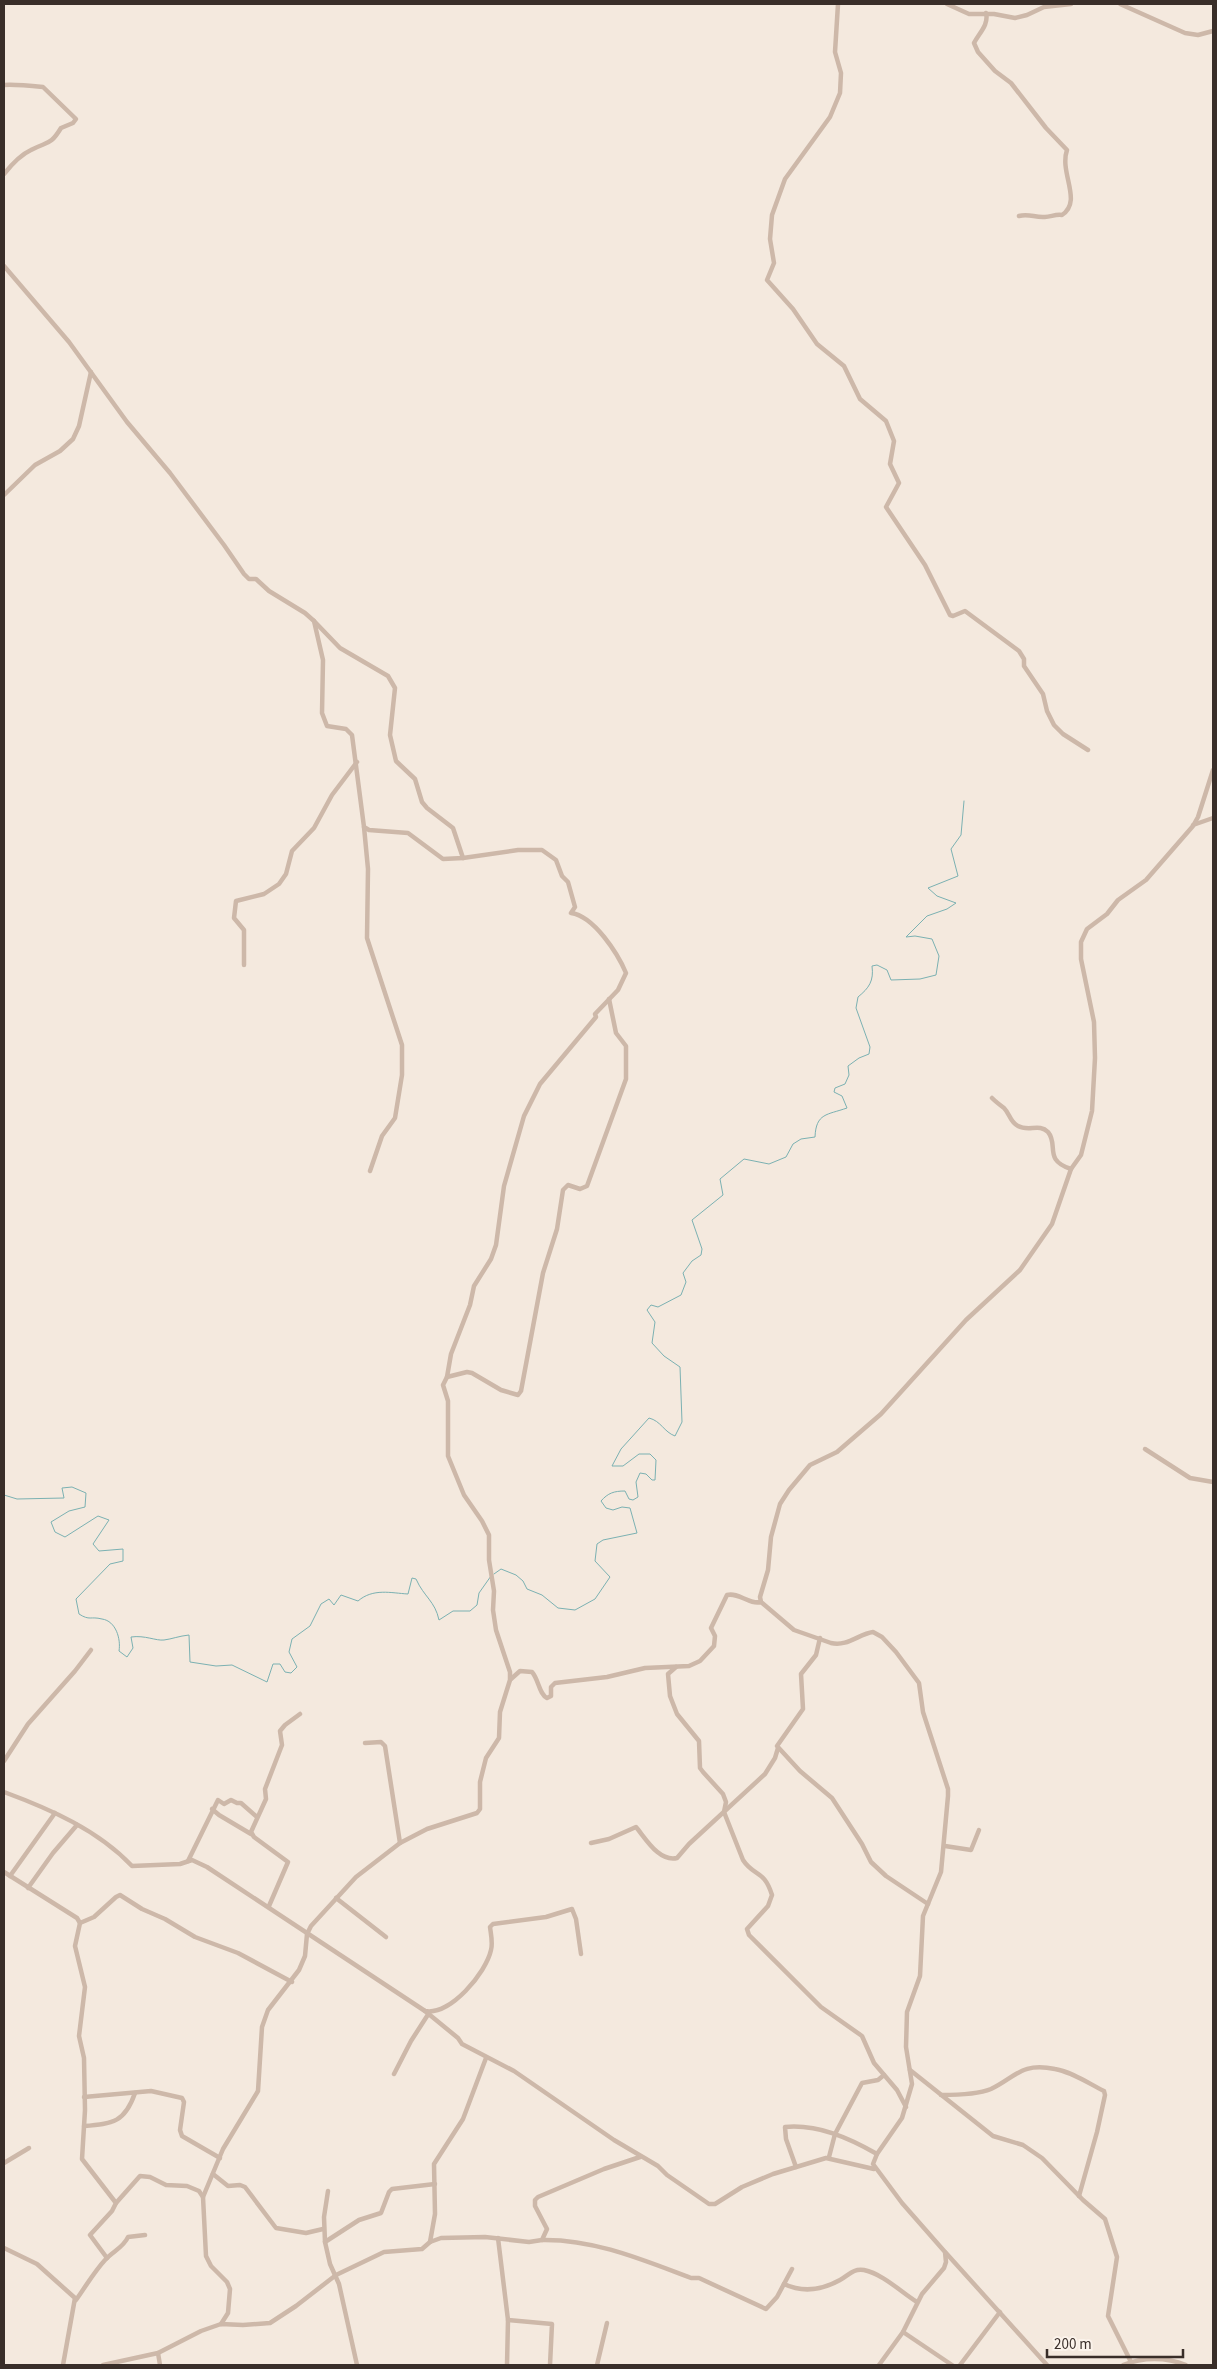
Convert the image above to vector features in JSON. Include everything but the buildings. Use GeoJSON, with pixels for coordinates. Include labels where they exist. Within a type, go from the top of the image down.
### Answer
{"type":"FeatureCollection","features":[{"type":"Feature","properties":{"kind":"street"},"geometry":{"type":"LineString","coordinates":[[838,4],[834,50],[841,73],[840,93],[830,118],[785,179],[772,215],[770,239],[774,263],[767,280],[788,303],[817,344],[838,358],[846,368],[860,399],[886,421],[894,441],[890,464],[898,483],[886,508],[925,565],[950,615],[953,616],[965,611],[1019,651],[1024,659],[1024,666],[1043,694],[1047,711],[1054,725],[1063,734],[1088,750]]}},
{"type":"Feature","properties":{"kind":"street"},"geometry":{"type":"LineString","coordinates":[[947,4],[970,14],[986,13],[1021,17],[1044,7],[1071,4]]}},
{"type":"Feature","properties":{"kind":"street"},"geometry":{"type":"LineString","coordinates":[[1120,4],[1185,33],[1198,35],[1213,31]]}},
{"type":"Feature","properties":{"kind":"street"},"geometry":{"type":"LineString","coordinates":[[986,13],[987,18],[974,43],[975,48],[995,71],[1011,82],[1046,128],[1067,150],[1064,160],[1072,196],[1068,210],[1062,215],[1054,214],[1048,217],[1031,214],[1019,216]]}},
{"type":"Feature","properties":{"kind":"street"},"geometry":{"type":"LineString","coordinates":[[4,85],[43,87],[76,119],[73,123],[62,128],[57,137],[46,146],[26,153],[4,174]]}},
{"type":"Feature","properties":{"kind":"street"},"geometry":{"type":"LineString","coordinates":[[4,266],[69,342],[127,422],[170,473],[244,574],[249,579],[256,579],[269,591],[305,613],[323,628],[340,648],[388,676],[395,688],[390,735],[396,761],[415,779],[422,802],[427,808],[453,828],[463,858]]}},
{"type":"Feature","properties":{"kind":"street"},"geometry":{"type":"LineString","coordinates":[[4,494],[34,465],[60,451],[73,440],[79,426],[91,372]]}},
{"type":"Feature","properties":{"kind":"street"},"geometry":{"type":"LineString","coordinates":[[314,621],[323,660],[323,719],[327,726],[346,729],[351,732],[357,762],[368,869],[366,933],[402,1045],[402,1075],[395,1118],[382,1136],[370,1171]]}},
{"type":"Feature","properties":{"kind":"street"},"geometry":{"type":"LineString","coordinates":[[244,965],[245,934],[243,927],[234,918],[236,901],[264,894],[279,884],[286,874],[292,851],[314,828],[332,795],[357,762]]}},
{"type":"Feature","properties":{"kind":"street"},"geometry":{"type":"LineString","coordinates":[[761,1602],[760,1597],[768,1570],[771,1537],[780,1504],[789,1490],[810,1465],[838,1452],[881,1414],[966,1320],[1020,1270],[1052,1224],[1071,1169],[1081,1155],[1092,1111],[1095,1058],[1094,1022],[1081,958],[1081,942],[1088,929],[1107,914],[1118,900],[1146,880],[1193,826],[1198,817],[1213,770]]}},
{"type":"Feature","properties":{"kind":"street"},"geometry":{"type":"LineString","coordinates":[[1193,826],[1213,818]]}},
{"type":"Feature","properties":{"kind":"street"},"geometry":{"type":"LineString","coordinates":[[221,2324],[228,2313],[230,2289],[227,2282],[211,2266],[206,2256],[205,2189],[220,2158],[258,2091],[260,2078],[260,2036],[268,2010],[292,1982],[305,1956],[307,1934],[316,1920],[356,1877],[400,1843],[428,1829],[480,1811],[480,1782],[486,1758],[499,1738],[500,1712],[510,1680],[510,1672],[496,1630],[488,1536],[482,1521],[464,1495],[448,1456],[450,1433],[448,1401],[443,1385],[447,1377],[450,1354],[470,1305],[474,1286],[491,1259],[496,1245],[504,1186],[524,1116],[540,1084],[623,982],[626,972],[614,950],[593,926],[579,914],[571,913],[574,907],[569,887],[553,856],[542,850],[518,850],[463,858],[440,858],[406,832],[369,830],[364,827]]}},
{"type":"Feature","properties":{"kind":"street"},"geometry":{"type":"LineString","coordinates":[[447,1377],[467,1372],[503,1391],[518,1394],[520,1390],[538,1295],[557,1229],[564,1190],[568,1185],[580,1189],[587,1186],[626,1079],[626,1046],[616,1033],[609,999]]}},
{"type":"Feature","properties":{"kind":"street"},"geometry":{"type":"LineString","coordinates":[[992,1098],[1018,1126],[1027,1129],[1040,1127],[1045,1130],[1051,1137],[1051,1148],[1055,1159],[1063,1167],[1071,1169]]}},
{"type":"Feature","properties":{"kind":"street"},"geometry":{"type":"LineString","coordinates":[[1145,1449],[1190,1478],[1213,1482]]}},
{"type":"Feature","properties":{"kind":"street"},"geometry":{"type":"LineString","coordinates":[[510,1680],[520,1671],[532,1672],[537,1678],[543,1696],[547,1698],[551,1696],[551,1687],[555,1683],[607,1676],[644,1668],[693,1665],[713,1648],[715,1636],[711,1628],[726,1595],[732,1594],[753,1602],[761,1602],[794,1630],[837,1644],[873,1632],[882,1637],[902,1659],[920,1683],[923,1712],[948,1789],[942,1872],[923,1916],[919,1983],[909,2002],[906,2024],[912,2084],[900,2123],[877,2154],[874,2164],[875,2170],[945,2252],[1047,2365]]}},
{"type":"Feature","properties":{"kind":"street"},"geometry":{"type":"LineString","coordinates":[[591,1843],[609,1839],[636,1827],[660,1853],[668,1858],[677,1858],[688,1844],[766,1774],[775,1758],[778,1748],[777,1744],[802,1709],[801,1674],[816,1655],[820,1638]]}},
{"type":"Feature","properties":{"kind":"street"},"geometry":{"type":"LineString","coordinates":[[4,1761],[28,1724],[91,1650]]}},
{"type":"Feature","properties":{"kind":"street"},"geometry":{"type":"LineString","coordinates":[[661,1667],[668,1674],[670,1696],[677,1714],[699,1742],[700,1768],[723,1794],[726,1802],[724,1812],[743,1860],[747,1866],[764,1877],[772,1895],[768,1906],[747,1929],[749,1936],[821,2007],[862,2036],[871,2058],[897,2090],[906,2107]]}},
{"type":"Feature","properties":{"kind":"street"},"geometry":{"type":"LineString","coordinates":[[668,1674],[676,1667]]}},
{"type":"Feature","properties":{"kind":"street"},"geometry":{"type":"LineString","coordinates":[[251,1834],[266,1799],[265,1789],[280,1750],[282,1740],[280,1731],[300,1714]]}},
{"type":"Feature","properties":{"kind":"street"},"geometry":{"type":"LineString","coordinates":[[365,1743],[381,1742],[385,1746],[400,1843]]}},
{"type":"Feature","properties":{"kind":"street"},"geometry":{"type":"LineString","coordinates":[[778,1748],[800,1771],[832,1798],[862,1844],[871,1862],[886,1876],[928,1904]]}},
{"type":"Feature","properties":{"kind":"street"},"geometry":{"type":"LineString","coordinates":[[4,1792],[55,1813],[77,1825],[114,1849],[134,1867],[157,1863],[180,1864],[188,1861],[195,1861],[207,1867],[269,1906],[307,1934],[427,2012],[448,2029],[462,2044],[514,2071],[640,2157],[658,2166],[667,2175],[712,2205],[742,2187],[829,2157],[875,2170]]}},
{"type":"Feature","properties":{"kind":"street"},"geometry":{"type":"LineString","coordinates":[[188,1861],[218,1800],[224,1804],[232,1800],[237,1803],[241,1802],[257,1817]]}},
{"type":"Feature","properties":{"kind":"street"},"geometry":{"type":"LineString","coordinates":[[212,1809],[251,1834],[288,1862],[269,1906]]}},
{"type":"Feature","properties":{"kind":"street"},"geometry":{"type":"LineString","coordinates":[[10,1876],[55,1813]]}},
{"type":"Feature","properties":{"kind":"street"},"geometry":{"type":"LineString","coordinates":[[28,1888],[53,1853],[77,1825]]}},
{"type":"Feature","properties":{"kind":"street"},"geometry":{"type":"LineString","coordinates":[[944,1846],[971,1850],[979,1830]]}},
{"type":"Feature","properties":{"kind":"street"},"geometry":{"type":"LineString","coordinates":[[4,1872],[77,1918],[80,1923],[75,1946],[85,1987],[84,2010],[79,2036],[84,2058],[83,2162],[116,2203]]}},
{"type":"Feature","properties":{"kind":"street"},"geometry":{"type":"LineString","coordinates":[[80,1923],[94,1917],[120,1895],[195,1937],[238,1953],[292,1982]]}},
{"type":"Feature","properties":{"kind":"street"},"geometry":{"type":"LineString","coordinates":[[336,1898],[386,1937]]}},
{"type":"Feature","properties":{"kind":"street"},"geometry":{"type":"LineString","coordinates":[[394,2074],[427,2012],[444,2007],[458,1998],[471,1984],[491,1952],[492,1924],[546,1917],[572,1909],[576,1919],[582,1954]]}},
{"type":"Feature","properties":{"kind":"street"},"geometry":{"type":"LineString","coordinates":[[430,2242],[434,2221],[435,2184],[433,2168],[435,2161],[463,2119],[486,2058]]}},
{"type":"Feature","properties":{"kind":"street"},"geometry":{"type":"LineString","coordinates":[[941,2095],[982,2092],[996,2086],[1018,2071],[1041,2067],[1065,2072],[1104,2092],[1105,2095],[1097,2132],[1079,2196]]}},
{"type":"Feature","properties":{"kind":"street"},"geometry":{"type":"LineString","coordinates":[[910,2070],[993,2136],[1023,2145],[1042,2158],[1079,2196],[1105,2218],[1117,2257],[1108,2316],[1131,2362]]}},
{"type":"Feature","properties":{"kind":"street"},"geometry":{"type":"LineString","coordinates":[[829,2157],[835,2134],[862,2083],[878,2080],[884,2075]]}},
{"type":"Feature","properties":{"kind":"street"},"geometry":{"type":"LineString","coordinates":[[84,2097],[151,2091],[182,2098],[184,2102],[180,2130],[182,2136],[220,2158]]}},
{"type":"Feature","properties":{"kind":"street"},"geometry":{"type":"LineString","coordinates":[[84,2126],[106,2123],[121,2116],[129,2109],[134,2093]]}},
{"type":"Feature","properties":{"kind":"street"},"geometry":{"type":"LineString","coordinates":[[796,2167],[786,2139],[784,2127],[805,2127],[835,2134],[877,2154]]}},
{"type":"Feature","properties":{"kind":"street"},"geometry":{"type":"LineString","coordinates":[[4,2163],[29,2148]]}},
{"type":"Feature","properties":{"kind":"street"},"geometry":{"type":"LineString","coordinates":[[542,2240],[547,2229],[535,2206],[535,2200],[538,2197],[604,2169],[640,2157]]}},
{"type":"Feature","properties":{"kind":"street"},"geometry":{"type":"LineString","coordinates":[[213,2174],[228,2186],[240,2184],[245,2187],[276,2228],[306,2232],[323,2229]]}},
{"type":"Feature","properties":{"kind":"street"},"geometry":{"type":"LineString","coordinates":[[107,2258],[90,2236],[140,2176],[146,2179],[150,2177],[166,2185],[187,2186],[199,2191],[204,2197]]}},
{"type":"Feature","properties":{"kind":"street"},"geometry":{"type":"LineString","coordinates":[[325,2242],[359,2220],[381,2213],[392,2189],[435,2184]]}},
{"type":"Feature","properties":{"kind":"street"},"geometry":{"type":"LineString","coordinates":[[199,2191],[205,2189]]}},
{"type":"Feature","properties":{"kind":"street"},"geometry":{"type":"LineString","coordinates":[[328,2191],[325,2197],[323,2229],[325,2242],[330,2264],[336,2275],[357,2365]]}},
{"type":"Feature","properties":{"kind":"street"},"geometry":{"type":"LineString","coordinates":[[64,2365],[71,2316],[76,2300],[107,2258],[125,2243],[130,2236],[145,2234]]}},
{"type":"Feature","properties":{"kind":"street"},"geometry":{"type":"LineString","coordinates":[[103,2365],[158,2353],[181,2343],[201,2331],[221,2324],[250,2325],[270,2323],[296,2306],[336,2275],[384,2252],[422,2249],[430,2242],[441,2238],[498,2238],[520,2242],[542,2240],[571,2241],[616,2251],[691,2278],[699,2278],[766,2309],[770,2306],[792,2269]]}},
{"type":"Feature","properties":{"kind":"street"},"geometry":{"type":"LineString","coordinates":[[498,2238],[508,2320],[507,2364],[515,2365]]}},
{"type":"Feature","properties":{"kind":"street"},"geometry":{"type":"LineString","coordinates":[[4,2248],[37,2264],[73,2295],[76,2300]]}},
{"type":"Feature","properties":{"kind":"street"},"geometry":{"type":"LineString","coordinates":[[878,2365],[902,2332],[917,2302],[944,2268],[946,2262],[945,2252]]}},
{"type":"Feature","properties":{"kind":"street"},"geometry":{"type":"LineString","coordinates":[[784,2284],[796,2289],[815,2289],[838,2281],[849,2272],[865,2270],[886,2281],[917,2302]]}},
{"type":"Feature","properties":{"kind":"street"},"geometry":{"type":"LineString","coordinates":[[960,2365],[1000,2312]]}},
{"type":"Feature","properties":{"kind":"street"},"geometry":{"type":"LineString","coordinates":[[508,2320],[552,2324],[550,2365]]}},
{"type":"Feature","properties":{"kind":"street"},"geometry":{"type":"LineString","coordinates":[[598,2365],[607,2324]]}},
{"type":"Feature","properties":{"kind":"street"},"geometry":{"type":"LineString","coordinates":[[902,2332],[952,2365]]}},
{"type":"Feature","properties":{"kind":"street"},"geometry":{"type":"LineString","coordinates":[[158,2353],[160,2365]]}},
{"type":"Feature","properties":{"kind":"street"},"geometry":{"type":"LineString","coordinates":[[1123,2365],[1131,2362],[1162,2360],[1186,2365]]}},
{"type":"Feature","properties":{"kind":"waterway"},"geometry":{"type":"LineString","coordinates":[[494,1574],[501,1569],[516,1575],[523,1581],[527,1589],[542,1595],[558,1608],[575,1610],[595,1599],[610,1577],[595,1561],[597,1544],[603,1540],[637,1533],[630,1508],[622,1507],[613,1510],[606,1508],[601,1501],[609,1494],[618,1491],[625,1491],[629,1499],[633,1500],[638,1497],[636,1482],[640,1473],[646,1474],[652,1480],[655,1480],[656,1460],[650,1454],[639,1454],[623,1466],[612,1466],[621,1449],[649,1418],[675,1436],[682,1422],[680,1367],[664,1356],[652,1343],[655,1322],[647,1310],[651,1305],[658,1307],[681,1295],[686,1282],[683,1273],[692,1261],[701,1255],[702,1249],[692,1220],[723,1195],[720,1179],[744,1159],[769,1164],[786,1157],[793,1144],[801,1139],[815,1137],[820,1119],[828,1114],[847,1108],[842,1096],[834,1092],[835,1088],[845,1084],[849,1075],[848,1066],[869,1054],[870,1047],[856,1008],[858,997],[868,987],[871,980],[872,966],[877,965],[887,970],[891,980],[920,979],[936,975],[939,956],[932,939],[915,936],[906,937],[927,916],[947,909],[956,903],[937,896],[928,888],[958,876],[951,849],[961,835],[964,801]]}},
{"type":"Feature","properties":{"kind":"waterway"},"geometry":{"type":"LineString","coordinates":[[4,1495],[17,1499],[64,1498],[62,1488],[72,1487],[86,1493],[85,1507],[69,1511],[51,1522],[55,1532],[65,1537],[98,1516],[109,1520],[93,1544],[99,1551],[123,1549],[123,1561],[110,1564],[76,1599],[79,1614],[88,1618],[107,1620],[111,1623],[118,1636],[119,1651],[127,1657],[133,1648],[131,1637],[164,1640],[189,1635],[190,1662],[216,1666],[232,1665],[267,1682],[273,1664],[280,1664],[285,1672],[291,1673],[297,1667],[289,1652],[292,1639],[310,1626],[321,1604],[329,1599],[334,1605],[341,1595],[358,1601],[370,1594],[376,1593],[408,1594],[412,1578],[416,1579],[432,1603],[439,1620],[453,1611],[470,1611],[477,1605],[479,1593],[491,1576]]}}]}
